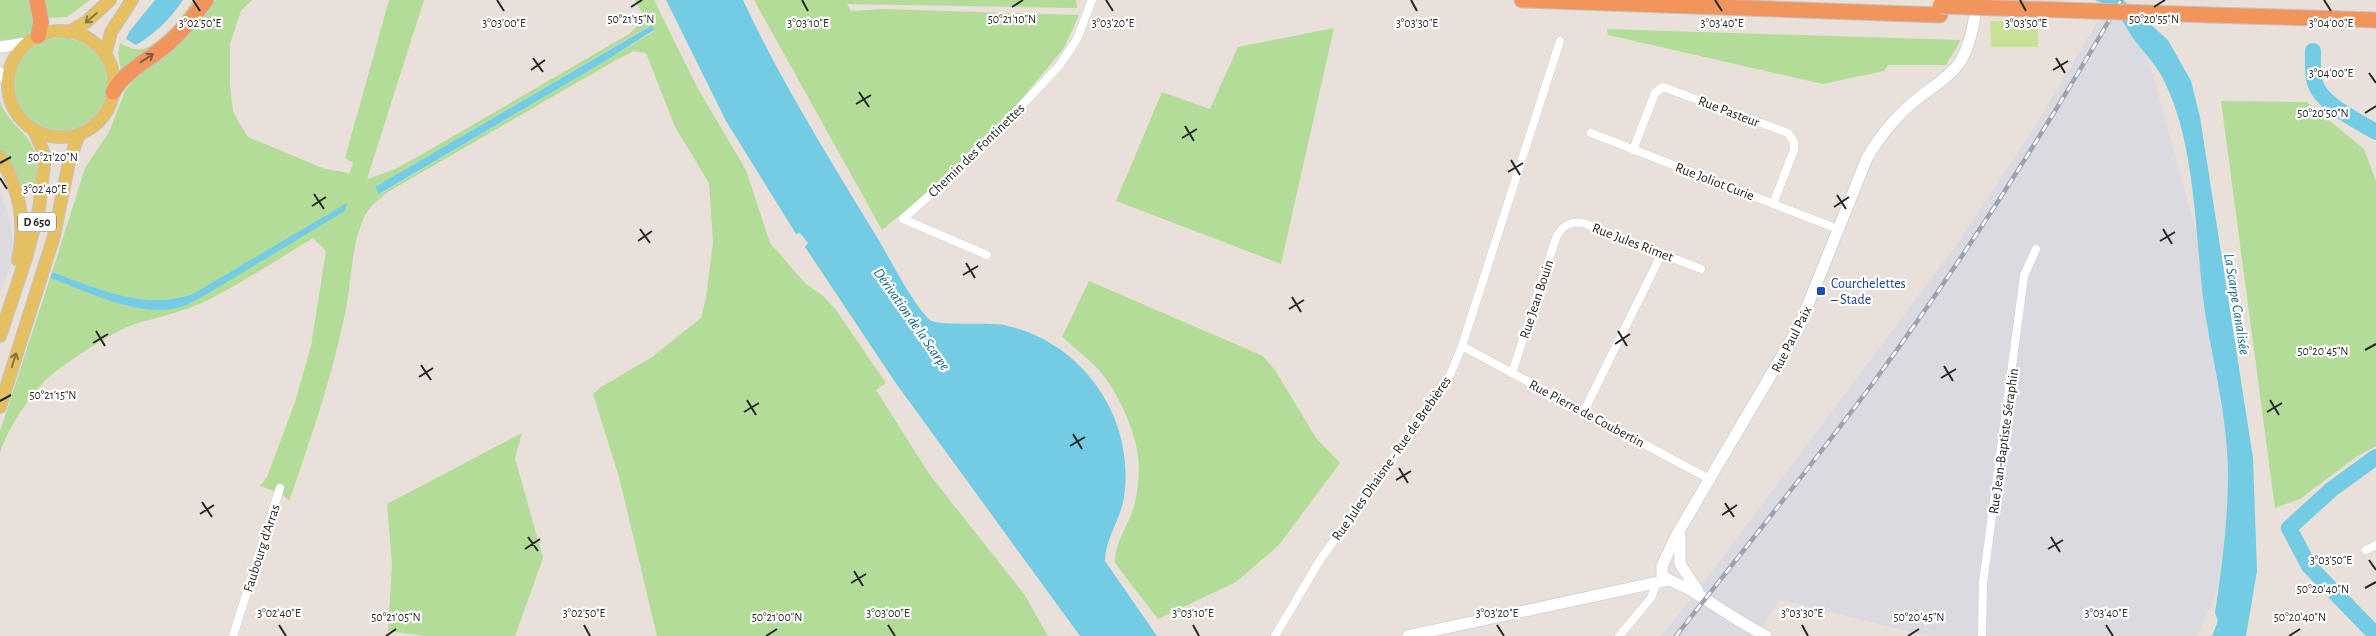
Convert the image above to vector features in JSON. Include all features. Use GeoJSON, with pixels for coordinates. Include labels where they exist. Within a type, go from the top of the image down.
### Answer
{"type":"FeatureCollection","features":[{"type":"Feature","properties":{"kind":"highway"},"geometry":{"type":"LineString","coordinates":[[33,40],[41,22],[37,0]]}},
{"type":"Feature","properties":{"kind":"highway"},"geometry":{"type":"LineString","coordinates":[[113,92],[128,71],[160,50],[176,36],[206,0]]}},
{"type":"Feature","properties":{"kind":"highway"},"geometry":{"type":"LineString","coordinates":[[1522,0],[1940,10],[2211,19],[2376,27]]}},
{"type":"Feature","properties":{"kind":"highway"},"geometry":{"type":"LineString","coordinates":[[1730,0],[1940,10]]}},
{"type":"Feature","properties":{"kind":"highway"},"geometry":{"type":"LineString","coordinates":[[2211,19],[2376,20]]}},
{"type":"Feature","properties":{"kind":"main road"},"geometry":{"type":"LineString","coordinates":[[69,32],[86,22],[110,0]]}},
{"type":"Feature","properties":{"kind":"main road"},"geometry":{"type":"LineString","coordinates":[[105,55],[111,32],[132,0]]}},
{"type":"Feature","properties":{"kind":"main road"},"geometry":{"type":"LineString","coordinates":[[56,32],[69,32],[92,42],[105,55],[112,73],[113,92],[104,116],[90,129],[79,134],[59,138],[34,130],[19,118],[12,106],[4,77],[15,57],[33,40],[56,32]]}},
{"type":"Feature","properties":{"kind":"main road","name":"D 650"},"geometry":{"type":"LineString","coordinates":[[0,336],[34,230],[44,182],[45,156],[34,130]]}},
{"type":"Feature","properties":{"kind":"main road","name":"D 650"},"geometry":{"type":"LineString","coordinates":[[0,407],[54,236],[69,162],[79,134]]}},
{"type":"Feature","properties":{"kind":"main road"},"geometry":{"type":"LineString","coordinates":[[0,157],[17,195],[22,230],[8,312]]}},
{"type":"Feature","properties":{"kind":"street","name":"Chemin des Fontinettes"},"geometry":{"type":"LineString","coordinates":[[987,256],[903,219],[978,152],[1059,66],[1081,31],[1092,0]]}},
{"type":"Feature","properties":{"kind":"street","name":"Rue Paul Paix"},"geometry":{"type":"LineString","coordinates":[[1640,586],[1650,580],[1663,565],[1683,527],[1797,331],[1863,167],[1880,138],[1903,111],[1949,74],[1960,61],[1966,49],[1978,0]]}},
{"type":"Feature","properties":{"kind":"street"},"geometry":{"type":"LineString","coordinates":[[0,47],[33,40]]}},
{"type":"Feature","properties":{"kind":"street","name":"Rue Jules Dhaisne - Rue de Brebières"},"geometry":{"type":"LineString","coordinates":[[1275,636],[1320,560],[1442,389],[1462,346],[1560,41]]}},
{"type":"Feature","properties":{"kind":"street","name":"Rue Pasteur"},"geometry":{"type":"LineString","coordinates":[[1633,150],[1655,93],[1660,88],[1670,88],[1788,134],[1794,142],[1794,150],[1773,204]]}},
{"type":"Feature","properties":{"kind":"street","name":"Rue Joliot Curie"},"geometry":{"type":"LineString","coordinates":[[1591,133],[1838,229]]}},
{"type":"Feature","properties":{"kind":"street","name":"Rue Jules Rimet"},"geometry":{"type":"LineString","coordinates":[[1564,227],[1578,222],[1586,224],[1701,269]]}},
{"type":"Feature","properties":{"kind":"street","name":"Rue Jean Bouin"},"geometry":{"type":"LineString","coordinates":[[1512,373],[1556,238],[1564,227]]}},
{"type":"Feature","properties":{"kind":"street","name":"Rue Jean-Baptiste Séraphin"},"geometry":{"type":"LineString","coordinates":[[1982,636],[1983,583],[2024,276],[2036,249]]}},
{"type":"Feature","properties":{"kind":"street"},"geometry":{"type":"LineString","coordinates":[[1584,411],[1662,253]]}},
{"type":"Feature","properties":{"kind":"street","name":"Rue Pierre de Coubertin"},"geometry":{"type":"LineString","coordinates":[[1462,346],[1711,480]]}},
{"type":"Feature","properties":{"kind":"street","name":"Faubourg d'Arras"},"geometry":{"type":"LineString","coordinates":[[233,636],[280,488]]}},
{"type":"Feature","properties":{"kind":"street","name":"Rue Paul Paix"},"geometry":{"type":"LineString","coordinates":[[1681,567],[1678,544],[1683,527]]}},
{"type":"Feature","properties":{"kind":"street"},"geometry":{"type":"LineString","coordinates":[[2366,550],[2376,545]]}},
{"type":"Feature","properties":{"kind":"street"},"geometry":{"type":"LineString","coordinates":[[1704,598],[1681,567],[1672,560],[1663,565],[1662,574],[1669,580],[1704,598],[1721,611],[1766,636]]}},
{"type":"Feature","properties":{"kind":"street"},"geometry":{"type":"LineString","coordinates":[[1408,636],[1656,584],[1678,578],[1681,567]]}},
{"type":"Feature","properties":{"kind":"street"},"geometry":{"type":"LineString","coordinates":[[1619,636],[1651,598],[1656,584]]}},
{"type":"Feature","properties":{"kind":"shaded area"},"geometry":{"type":"Polygon","coordinates":[[[2110,0],[2148,58],[2242,394],[2239,541],[2197,636],[1928,636],[1780,600],[1756,636],[1661,636],[1691,599],[1957,244],[2035,126],[2110,0]]]}},
{"type":"Feature","properties":{"kind":"shaded area"},"geometry":{"type":"Polygon","coordinates":[[[0,191],[7,210],[15,254],[0,294],[0,191]]]}},
{"type":"Feature","properties":{"kind":"green space"},"geometry":{"type":"Polygon","coordinates":[[[0,0],[30,0],[33,19],[30,32],[26,36],[20,39],[0,42],[0,0]]]}},
{"type":"Feature","properties":{"kind":"green space"},"geometry":{"type":"Polygon","coordinates":[[[44,0],[90,0],[67,17],[48,18],[44,0]]]}},
{"type":"Feature","properties":{"kind":"green space"},"geometry":{"type":"Polygon","coordinates":[[[193,0],[200,0],[182,23],[121,71],[118,54],[120,43],[139,49],[152,45],[185,13],[193,0]]]}},
{"type":"Feature","properties":{"kind":"green space"},"geometry":{"type":"Polygon","coordinates":[[[216,0],[252,0],[241,11],[230,44],[230,84],[233,111],[237,119],[248,137],[325,169],[350,173],[353,163],[345,158],[389,0],[424,0],[367,179],[393,170],[419,156],[629,34],[639,24],[642,13],[635,0],[654,0],[697,87],[746,170],[770,243],[806,284],[823,296],[836,310],[886,383],[876,390],[930,475],[1024,594],[1048,636],[657,636],[619,477],[593,394],[601,387],[652,357],[701,318],[706,298],[713,242],[709,183],[675,127],[646,53],[634,51],[616,60],[388,192],[370,208],[363,220],[356,243],[347,306],[333,364],[289,501],[282,494],[260,486],[267,477],[295,402],[311,346],[326,251],[313,238],[208,300],[180,311],[132,325],[99,342],[72,360],[50,376],[30,398],[13,425],[0,453],[0,431],[50,278],[126,305],[160,310],[193,294],[175,299],[139,299],[104,290],[52,272],[85,168],[109,132],[125,91],[133,79],[196,27],[216,0]],[[651,25],[375,187],[380,194],[654,31],[651,25]]]}},
{"type":"Feature","properties":{"kind":"green space"},"geometry":{"type":"Polygon","coordinates":[[[754,0],[1076,0],[1077,8],[847,4],[851,11],[883,9],[1079,15],[1064,48],[995,131],[955,169],[882,230],[754,0]]]}},
{"type":"Feature","properties":{"kind":"green space"},"geometry":{"type":"Polygon","coordinates":[[[1990,21],[2038,21],[2038,47],[1991,47],[1990,21]]]}},
{"type":"Feature","properties":{"kind":"green space"},"geometry":{"type":"Polygon","coordinates":[[[1334,28],[1281,264],[1116,201],[1162,92],[1210,109],[1238,47],[1334,28]]]}},
{"type":"Feature","properties":{"kind":"green space"},"geometry":{"type":"Polygon","coordinates":[[[1607,29],[1961,40],[1946,65],[1888,65],[1884,71],[1823,84],[1608,35],[1607,29]]]}},
{"type":"Feature","properties":{"kind":"green space"},"geometry":{"type":"Polygon","coordinates":[[[61,38],[79,41],[94,51],[104,66],[107,84],[104,102],[94,117],[79,127],[61,130],[43,127],[28,117],[18,102],[15,84],[18,66],[28,51],[43,41],[61,38]]]}},
{"type":"Feature","properties":{"kind":"green space"},"geometry":{"type":"Polygon","coordinates":[[[0,101],[7,114],[28,140],[36,156],[35,189],[22,194],[6,158],[0,150],[0,101]]]}},
{"type":"Feature","properties":{"kind":"green space"},"geometry":{"type":"Polygon","coordinates":[[[2221,101],[2307,102],[2364,149],[2376,181],[2376,446],[2356,457],[2300,499],[2275,508],[2221,101]]]}},
{"type":"Feature","properties":{"kind":"green space"},"geometry":{"type":"Polygon","coordinates":[[[1089,281],[1263,356],[1275,370],[1316,438],[1340,463],[1279,545],[1236,582],[1158,619],[1115,563],[1119,541],[1132,513],[1138,488],[1139,462],[1133,433],[1116,395],[1102,373],[1062,337],[1089,281]]]}},
{"type":"Feature","properties":{"kind":"green space"},"geometry":{"type":"Polygon","coordinates":[[[522,433],[515,458],[543,558],[515,636],[425,636],[388,631],[392,564],[387,504],[522,433]]]}},
{"type":"Feature","properties":{"kind":"water"},"geometry":{"type":"Polygon","coordinates":[[[155,0],[183,0],[162,25],[136,45],[126,39],[129,32],[155,0]]]}},
{"type":"Feature","properties":{"kind":"water","name":"Dérivation de la Scarpe"},"geometry":{"type":"Polygon","coordinates":[[[666,0],[743,0],[774,62],[809,124],[904,284],[930,320],[942,323],[1004,325],[1032,334],[1057,348],[1079,366],[1098,387],[1112,412],[1121,439],[1125,468],[1124,497],[1108,545],[1105,561],[1157,636],[1080,636],[895,382],[805,247],[808,243],[800,233],[796,234],[726,121],[666,0]]]}},
{"type":"Feature","properties":{"kind":"water"},"geometry":{"type":"Polygon","coordinates":[[[2095,0],[2123,0],[2168,40],[2191,81],[2200,117],[2253,458],[2257,571],[2246,636],[2212,636],[2218,621],[2215,613],[2226,527],[2228,492],[2227,452],[2223,410],[2204,305],[2193,193],[2183,136],[2176,110],[2160,73],[2115,12],[2095,0]]]}},
{"type":"Feature","properties":{"kind":"water"},"geometry":{"type":"Polygon","coordinates":[[[652,25],[654,30],[607,60],[379,194],[375,187],[652,25]]]}},
{"type":"Feature","properties":{"kind":"water"},"geometry":{"type":"Polygon","coordinates":[[[347,203],[345,211],[207,294],[177,308],[141,309],[110,301],[50,278],[52,272],[104,290],[139,299],[175,299],[193,294],[347,203]]]}},
{"type":"Feature","properties":{"kind":"waterway"},"geometry":{"type":"LineString","coordinates":[[2313,51],[2313,75],[2319,91],[2332,105],[2376,132]]}},
{"type":"Feature","properties":{"kind":"waterway"},"geometry":{"type":"LineString","coordinates":[[2376,457],[2332,489],[2289,528],[2309,566],[2376,635]]}},
{"type":"Feature","properties":{"kind":"railway"},"geometry":{"type":"LineString","coordinates":[[1676,636],[1873,383],[1939,290],[2033,147],[2121,0]]}},
{"type":"Feature","properties":{"kind":"place","name":"Courchelettes – Stade"},"geometry":{"type":"Point","coordinates":[1821,291]}},
{"type":"Feature","properties":{"kind":"water label","name":"La Scarpe Canalisée"},"geometry":{"type":"Point","coordinates":[2237,304]}}]}
